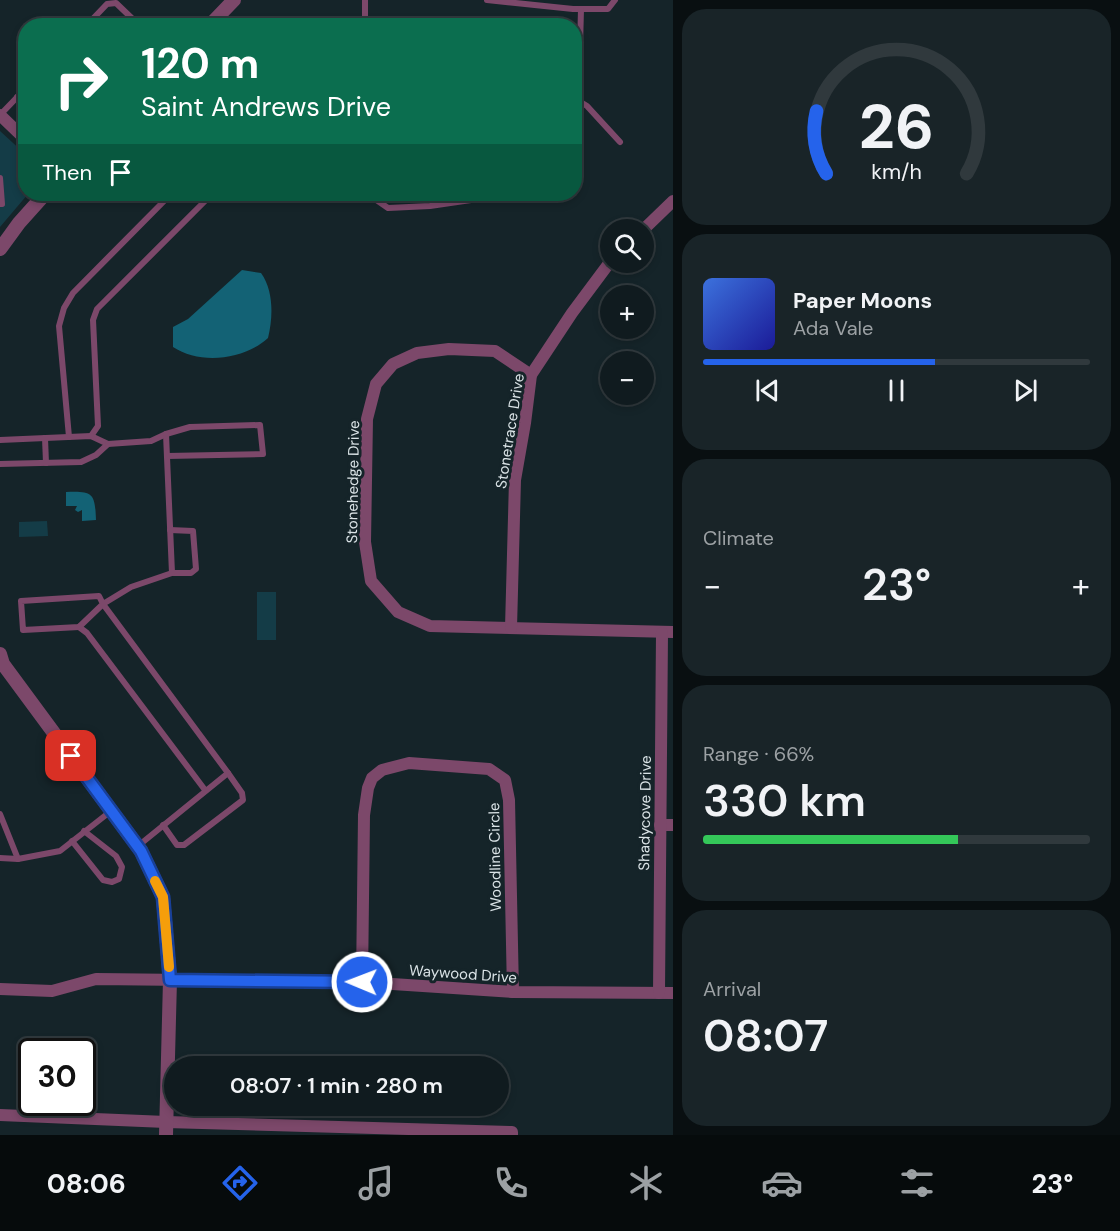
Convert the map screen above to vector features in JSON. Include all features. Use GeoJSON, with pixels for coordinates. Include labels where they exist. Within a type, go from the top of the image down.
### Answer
{"type":"FeatureCollection","features":[{"type":"Feature","properties":{"kind":"street"},"geometry":{"type":"LineString","coordinates":[[217,18],[234,0]]}},
{"type":"Feature","properties":{"kind":"street"},"geometry":{"type":"LineString","coordinates":[[0,115],[18,132]]}},
{"type":"Feature","properties":{"kind":"street"},"geometry":{"type":"LineString","coordinates":[[0,249],[39,201]]}},
{"type":"Feature","properties":{"kind":"street"},"geometry":{"type":"LineString","coordinates":[[654,219],[673,201]]}},
{"type":"Feature","properties":{"kind":"street","name":"Stonetrace Drive"},"geometry":{"type":"LineString","coordinates":[[511,628],[515,480],[531,375],[602,273]]}},
{"type":"Feature","properties":{"kind":"street","name":"Stonehedge Drive"},"geometry":{"type":"LineString","coordinates":[[531,375],[495,351],[449,349],[417,353],[393,364],[376,384],[367,419],[365,542],[371,581],[398,612],[430,626],[668,633]]}},
{"type":"Feature","properties":{"kind":"street","name":"Shadycove Drive"},"geometry":{"type":"LineString","coordinates":[[659,993],[660,825],[668,633]]}},
{"type":"Feature","properties":{"kind":"street"},"geometry":{"type":"LineString","coordinates":[[0,654],[3,664],[137,846],[163,897],[170,980],[166,1129]]}},
{"type":"Feature","properties":{"kind":"street","name":"Woodline Circle"},"geometry":{"type":"LineString","coordinates":[[362,982],[364,815],[368,788],[372,778],[382,770],[409,764],[421,764],[489,770],[505,780],[509,800],[513,992]]}},
{"type":"Feature","properties":{"kind":"street"},"geometry":{"type":"LineString","coordinates":[[660,825],[673,825]]}},
{"type":"Feature","properties":{"kind":"street","name":"Waywood Drive"},"geometry":{"type":"LineString","coordinates":[[0,989],[52,991],[96,979],[362,982],[513,992],[673,993]]}},
{"type":"Feature","properties":{"kind":"street"},"geometry":{"type":"LineString","coordinates":[[0,1115],[166,1129],[512,1132],[512,1135]]}},
{"type":"Feature","properties":{"kind":"lane"},"geometry":{"type":"LineString","coordinates":[[365,0],[365,18]]}},
{"type":"Feature","properties":{"kind":"lane"},"geometry":{"type":"LineString","coordinates":[[486,0],[581,9],[608,9],[615,0]]}},
{"type":"Feature","properties":{"kind":"lane"},"geometry":{"type":"LineString","coordinates":[[94,18],[107,4],[117,3],[132,18]]}},
{"type":"Feature","properties":{"kind":"lane"},"geometry":{"type":"LineString","coordinates":[[581,9],[581,18]]}},
{"type":"Feature","properties":{"kind":"lane"},"geometry":{"type":"LineString","coordinates":[[0,115],[17,97]]}},
{"type":"Feature","properties":{"kind":"lane"},"geometry":{"type":"LineString","coordinates":[[582,103],[620,142]]}},
{"type":"Feature","properties":{"kind":"lane"},"geometry":{"type":"LineString","coordinates":[[0,178],[0,204]]}},
{"type":"Feature","properties":{"kind":"lane"},"geometry":{"type":"LineString","coordinates":[[69,437],[59,326],[64,308],[73,293],[164,201]]}},
{"type":"Feature","properties":{"kind":"lane"},"geometry":{"type":"LineString","coordinates":[[91,436],[98,426],[93,320],[97,309],[205,201]]}},
{"type":"Feature","properties":{"kind":"lane"},"geometry":{"type":"LineString","coordinates":[[377,201],[388,208],[430,206],[464,201]]}},
{"type":"Feature","properties":{"kind":"lane"},"geometry":{"type":"LineString","coordinates":[[0,440],[91,436],[108,444],[151,441],[190,427],[260,426],[263,454],[167,456]]}},
{"type":"Feature","properties":{"kind":"lane"},"geometry":{"type":"LineString","coordinates":[[166,434],[172,573]]}},
{"type":"Feature","properties":{"kind":"lane"},"geometry":{"type":"LineString","coordinates":[[45,438],[46,463]]}},
{"type":"Feature","properties":{"kind":"lane"},"geometry":{"type":"LineString","coordinates":[[0,464],[81,462],[96,455],[108,444]]}},
{"type":"Feature","properties":{"kind":"lane"},"geometry":{"type":"LineString","coordinates":[[79,627],[103,604],[131,587],[172,573],[195,572],[193,531],[170,530]]}},
{"type":"Feature","properties":{"kind":"lane"},"geometry":{"type":"LineString","coordinates":[[163,825],[177,846],[184,845],[243,800],[242,793],[99,596],[21,601],[23,630],[79,627],[87,633],[205,790]]}},
{"type":"Feature","properties":{"kind":"lane"},"geometry":{"type":"LineString","coordinates":[[137,846],[228,773]]}},
{"type":"Feature","properties":{"kind":"lane"},"geometry":{"type":"LineString","coordinates":[[0,858],[18,859],[60,850],[111,811]]}},
{"type":"Feature","properties":{"kind":"lane"},"geometry":{"type":"LineString","coordinates":[[0,814],[18,859]]}},
{"type":"Feature","properties":{"kind":"lane"},"geometry":{"type":"LineString","coordinates":[[72,842],[103,880],[112,882],[119,879],[122,867],[116,856],[84,831]]}},
{"type":"Feature","properties":{"kind":"shaded area"},"geometry":{"type":"Polygon","coordinates":[[[0,131],[18,148],[18,201],[22,201],[0,227],[0,131]]]}},
{"type":"Feature","properties":{"kind":"shaded area"},"geometry":{"type":"Polygon","coordinates":[[[242,270],[261,273],[265,280],[270,296],[271,313],[268,338],[247,351],[222,358],[196,356],[173,347],[173,327],[188,319],[242,270]]]}},
{"type":"Feature","properties":{"kind":"shaded area"},"geometry":{"type":"Polygon","coordinates":[[[66,492],[82,492],[91,496],[95,504],[96,520],[82,521],[82,510],[78,512],[75,510],[77,506],[66,506],[66,492]]]}},
{"type":"Feature","properties":{"kind":"shaded area"},"geometry":{"type":"Polygon","coordinates":[[[47,521],[48,536],[19,537],[19,522],[47,521]]]}},
{"type":"Feature","properties":{"kind":"shaded area"},"geometry":{"type":"Polygon","coordinates":[[[257,592],[276,592],[276,640],[257,640],[257,592]]]}},
{"type":"Feature","properties":{"kind":"slow traffic"},"geometry":{"type":"LineString","coordinates":[[155,881],[163,897],[169,967]]}},
{"type":"Feature","properties":{"kind":"route"},"geometry":{"type":"LineString","coordinates":[[71,756],[141,851],[163,897],[170,980],[362,982]]}}]}
